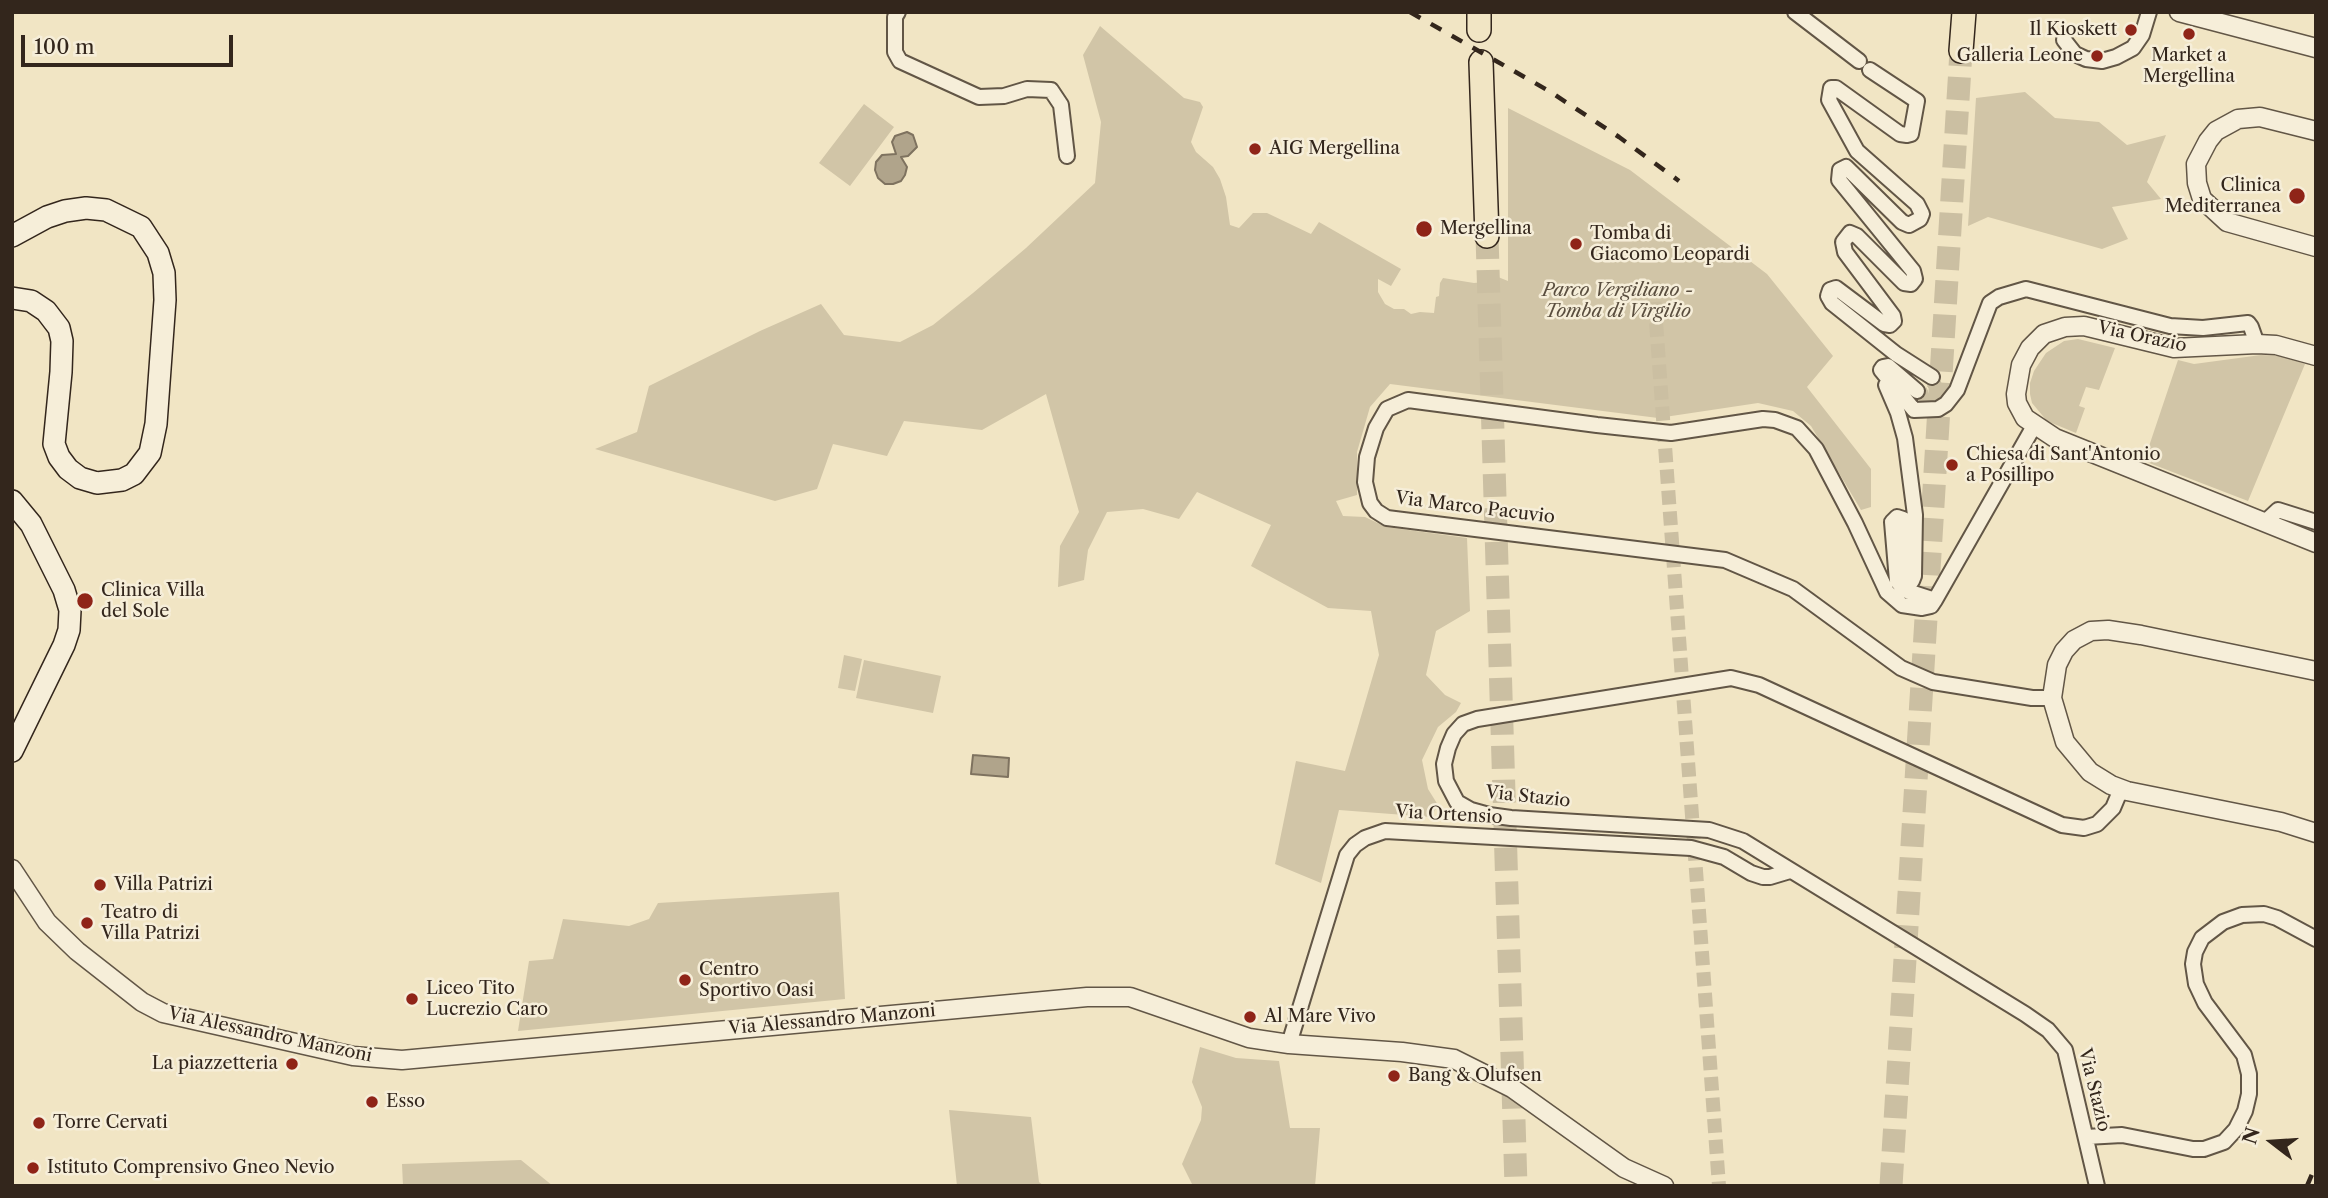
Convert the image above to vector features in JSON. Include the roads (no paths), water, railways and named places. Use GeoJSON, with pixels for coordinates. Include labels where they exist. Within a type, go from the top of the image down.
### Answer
{"type":"FeatureCollection","features":[{"type":"Feature","properties":{"kind":"main road"},"geometry":{"type":"LineString","coordinates":[[1961,51],[1964,12]]}},
{"type":"Feature","properties":{"kind":"main road"},"geometry":{"type":"LineString","coordinates":[[1481,62],[1487,236]]}},
{"type":"Feature","properties":{"kind":"main road"},"geometry":{"type":"LineString","coordinates":[[12,236],[65,211],[106,209],[141,227],[158,253],[165,300],[156,424],[150,453],[134,474],[122,480],[97,483],[80,478],[68,469],[59,457],[54,444],[61,372],[62,341],[59,328],[46,311],[30,301],[12,298]]}},
{"type":"Feature","properties":{"kind":"main road"},"geometry":{"type":"LineString","coordinates":[[12,501],[30,524],[64,590],[70,610],[69,630],[64,645],[12,751]]}},
{"type":"Feature","properties":{"kind":"street"},"geometry":{"type":"LineString","coordinates":[[898,12],[895,18],[895,52],[900,61],[979,97],[1004,96],[1027,89],[1051,90],[1061,104],[1067,156]]}},
{"type":"Feature","properties":{"kind":"street"},"geometry":{"type":"LineString","coordinates":[[1795,12],[1917,101],[1911,134],[1900,134],[1836,88],[1831,88],[1829,100],[1862,157],[1917,204],[1922,214],[1920,219],[1909,225],[1902,222],[1846,167],[1840,170],[1839,180],[1913,271],[1915,279],[1911,284],[1904,283],[1859,237],[1850,233],[1844,239],[1843,249],[1894,321],[1890,326],[1884,324],[1836,288],[1830,290],[1828,296],[1832,303],[1896,354],[1932,376]]}},
{"type":"Feature","properties":{"kind":"street"},"geometry":{"type":"LineString","coordinates":[[2064,40],[2075,54],[2086,59],[2102,61],[2116,57],[2133,48],[2142,35],[2149,12]]}},
{"type":"Feature","properties":{"kind":"street"},"geometry":{"type":"LineString","coordinates":[[2179,12],[2316,48]]}},
{"type":"Feature","properties":{"kind":"street"},"geometry":{"type":"LineString","coordinates":[[2316,131],[2260,117],[2238,119],[2216,131],[2196,164],[2197,183],[2203,199],[2227,222],[2316,247]]}},
{"type":"Feature","properties":{"kind":"street"},"geometry":{"type":"LineString","coordinates":[[1881,370],[1916,411],[1938,409],[1952,398],[1957,390],[1990,303],[1998,296],[2020,289],[2031,289],[2170,326],[2203,328],[2245,323],[2251,327],[2257,344]]}},
{"type":"Feature","properties":{"kind":"street","name":"Via Orazio"},"geometry":{"type":"LineString","coordinates":[[2034,426],[2021,412],[2017,403],[2018,374],[2030,348],[2044,334],[2054,330],[2084,326],[2174,348],[2276,345],[2316,356]]}},
{"type":"Feature","properties":{"kind":"street"},"geometry":{"type":"LineString","coordinates":[[1881,370],[1888,366],[1917,391]]}},
{"type":"Feature","properties":{"kind":"street"},"geometry":{"type":"LineString","coordinates":[[1881,370],[1905,438],[1915,515],[1912,581],[1906,579],[1904,573],[1903,519],[1897,517],[1892,522],[1897,581],[1904,590],[1935,600],[2034,426],[2073,446],[2316,543]]}},
{"type":"Feature","properties":{"kind":"street","name":"Via Marco Pacuvio"},"geometry":{"type":"LineString","coordinates":[[1935,600],[1931,606],[1910,608],[1893,599],[1887,592],[1816,449],[1797,428],[1775,420],[1763,419],[1671,433],[1408,400],[1387,409],[1376,428],[1367,457],[1365,482],[1370,503],[1387,518],[1725,561],[1793,589],[1901,668],[1933,682],[2032,698],[2052,698]]}},
{"type":"Feature","properties":{"kind":"street"},"geometry":{"type":"LineString","coordinates":[[2264,523],[2278,510],[2316,522]]}},
{"type":"Feature","properties":{"kind":"street"},"geometry":{"type":"LineString","coordinates":[[2316,671],[2108,630],[2091,632],[2074,640],[2064,651],[2057,665],[2052,698],[2065,742],[2074,755],[2091,772],[2121,789],[2281,822],[2316,833]]}},
{"type":"Feature","properties":{"kind":"street","name":"Via Stazio"},"geometry":{"type":"LineString","coordinates":[[2097,1186],[2067,1056],[2062,1043],[2048,1030],[1743,841],[1709,830],[1511,818],[1471,810],[1457,802],[1446,781],[1444,764],[1454,733],[1463,724],[1476,719],[1731,678],[1759,685],[2062,825],[2084,828],[2097,824],[2113,808],[2121,789]]}},
{"type":"Feature","properties":{"kind":"street","name":"Via Ortensio"},"geometry":{"type":"LineString","coordinates":[[1289,1044],[1347,855],[1365,838],[1385,831],[1691,848],[1724,857],[1763,877],[1790,871]]}},
{"type":"Feature","properties":{"kind":"street","name":"Via Alessandro Manzoni"},"geometry":{"type":"LineString","coordinates":[[14,874],[47,922],[77,951],[142,1002],[163,1013],[353,1056],[402,1060],[1087,996],[1130,997],[1249,1038],[1454,1059],[1512,1088],[1624,1168],[1664,1186]]}},
{"type":"Feature","properties":{"kind":"street"},"geometry":{"type":"LineString","coordinates":[[2086,1137],[2122,1135],[2193,1149],[2204,1149],[2224,1142],[2236,1129],[2245,1111],[2249,1094],[2249,1074],[2244,1055],[2205,1003],[2196,984],[2194,952],[2202,938],[2223,922],[2242,915],[2264,914],[2277,918],[2316,939]]}},
{"type":"Feature","properties":{"kind":"tunnel"},"geometry":{"type":"LineString","coordinates":[[1891,1186],[1961,51]]}},
{"type":"Feature","properties":{"kind":"tunnel"},"geometry":{"type":"LineString","coordinates":[[1487,236],[1516,1186]]}},
{"type":"Feature","properties":{"kind":"tunnel"},"geometry":{"type":"LineString","coordinates":[[1653,281],[1719,1186]]}},
{"type":"Feature","properties":{"kind":"tunnel"},"geometry":{"type":"LineString","coordinates":[[1917,391],[1924,396],[1932,393],[1935,386],[1932,377]]}},
{"type":"Feature","properties":{"kind":"railway"},"geometry":{"type":"LineString","coordinates":[[1410,12],[1549,91],[1679,181]]}},
{"type":"Feature","properties":{"kind":"railway"},"geometry":{"type":"LineString","coordinates":[[2307,1186],[2316,1165]]}},
{"type":"Feature","properties":{"kind":"place","name":"Il Kioskett"},"geometry":{"type":"Point","coordinates":[2131,30]}},
{"type":"Feature","properties":{"kind":"place","name":"Market a Mergellina"},"geometry":{"type":"Point","coordinates":[2189,34]}},
{"type":"Feature","properties":{"kind":"place","name":"Galleria Leone"},"geometry":{"type":"Point","coordinates":[2097,56]}},
{"type":"Feature","properties":{"kind":"place","name":"AIG Mergellina"},"geometry":{"type":"Point","coordinates":[1255,149]}},
{"type":"Feature","properties":{"kind":"place","name":"Clinica Mediterranea"},"geometry":{"type":"Point","coordinates":[2297,196]}},
{"type":"Feature","properties":{"kind":"place","name":"Mergellina"},"geometry":{"type":"Point","coordinates":[1424,229]}},
{"type":"Feature","properties":{"kind":"place","name":"Tomba di Giacomo Leopardi"},"geometry":{"type":"Point","coordinates":[1576,244]}},
{"type":"Feature","properties":{"kind":"place","name":"Chiesa di Sant'Antonio a Posillipo"},"geometry":{"type":"Point","coordinates":[1952,465]}},
{"type":"Feature","properties":{"kind":"place","name":"Clinica Villa del Sole"},"geometry":{"type":"Point","coordinates":[85,601]}},
{"type":"Feature","properties":{"kind":"place","name":"Villa Patrizi"},"geometry":{"type":"Point","coordinates":[100,885]}},
{"type":"Feature","properties":{"kind":"place","name":"Teatro di Villa Patrizi"},"geometry":{"type":"Point","coordinates":[87,923]}},
{"type":"Feature","properties":{"kind":"place","name":"Centro Sportivo Oasi"},"geometry":{"type":"Point","coordinates":[685,980]}},
{"type":"Feature","properties":{"kind":"place","name":"Liceo Tito Lucrezio Caro"},"geometry":{"type":"Point","coordinates":[412,999]}},
{"type":"Feature","properties":{"kind":"place","name":"Al Mare Vivo"},"geometry":{"type":"Point","coordinates":[1250,1017]}},
{"type":"Feature","properties":{"kind":"place","name":"La piazzetteria"},"geometry":{"type":"Point","coordinates":[292,1064]}},
{"type":"Feature","properties":{"kind":"place","name":"Bang & Olufsen"},"geometry":{"type":"Point","coordinates":[1394,1076]}},
{"type":"Feature","properties":{"kind":"place","name":"Esso"},"geometry":{"type":"Point","coordinates":[372,1102]}},
{"type":"Feature","properties":{"kind":"place","name":"Torre Cervati"},"geometry":{"type":"Point","coordinates":[39,1123]}},
{"type":"Feature","properties":{"kind":"place","name":"Istituto Comprensivo Gneo Nevio"},"geometry":{"type":"Point","coordinates":[33,1168]}},
{"type":"Feature","properties":{"kind":"park label","name":"Parco Vergiliano - Tomba di Virgilio"},"geometry":{"type":"Point","coordinates":[1618,301]}}]}
